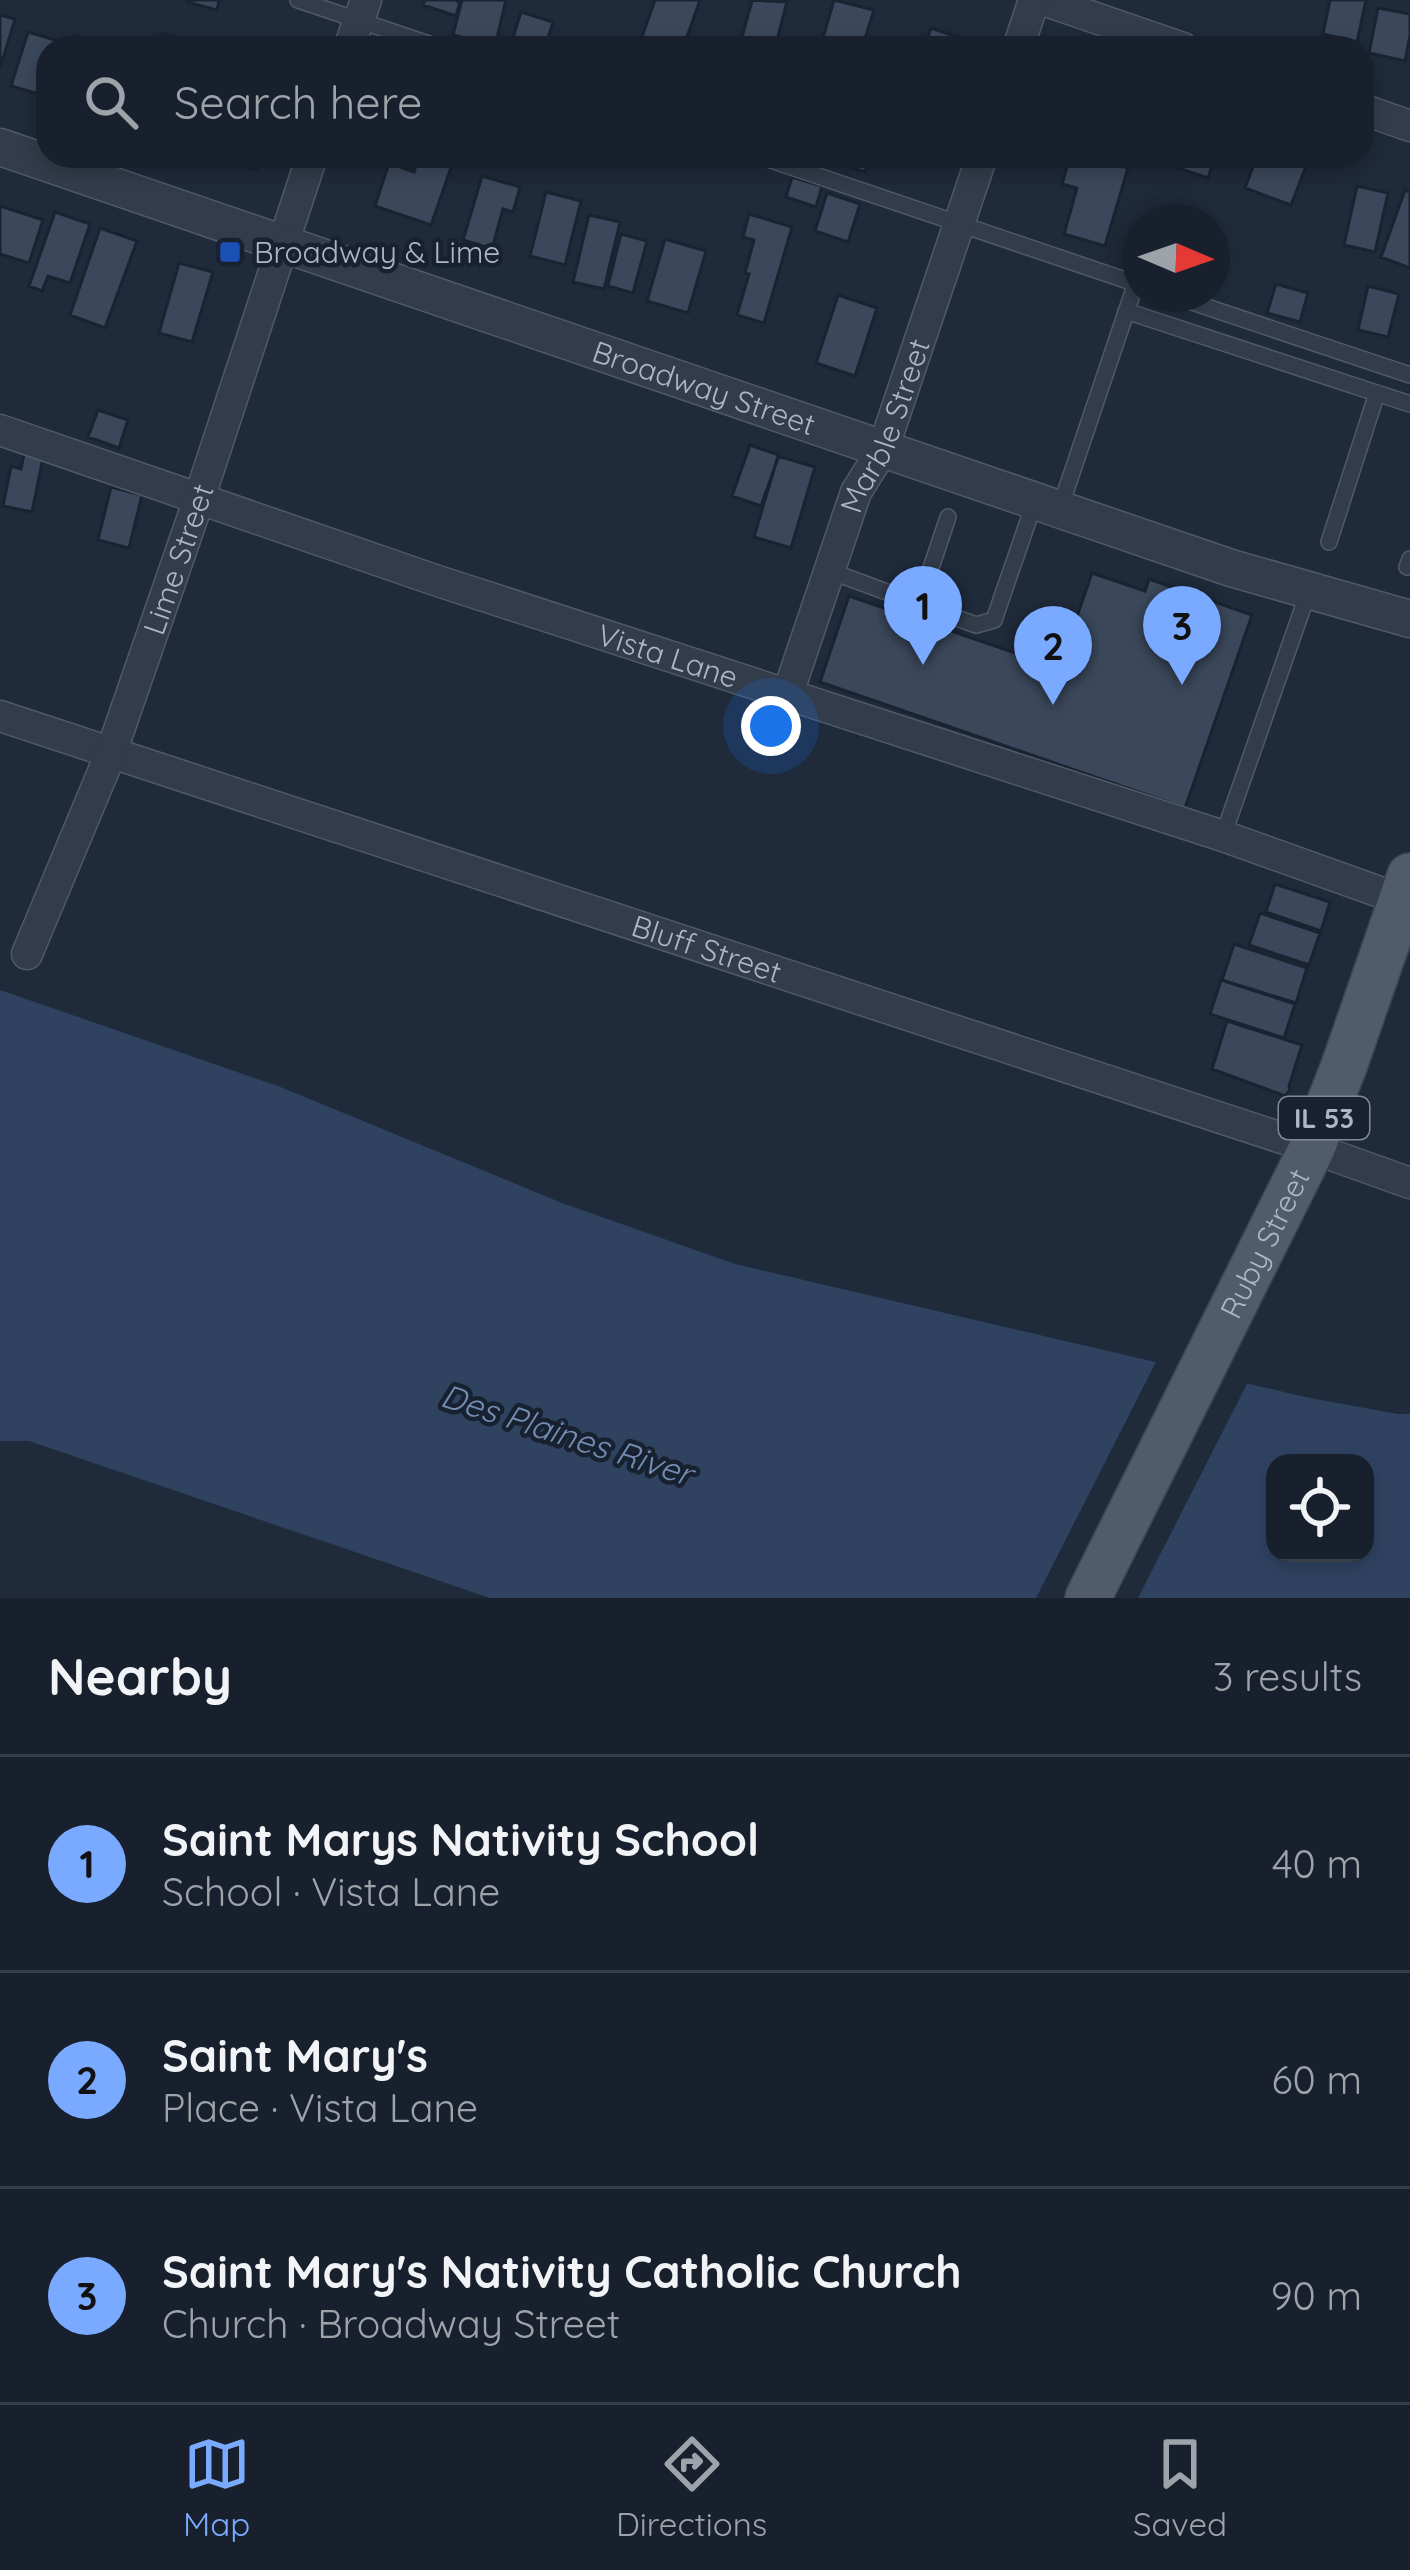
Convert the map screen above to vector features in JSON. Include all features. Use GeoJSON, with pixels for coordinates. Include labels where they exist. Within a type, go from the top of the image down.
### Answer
{"type":"FeatureCollection","features":[{"type":"Feature","properties":{"kind":"main road","name":"Ruby Street"},"geometry":{"type":"LineString","coordinates":[[1088,1598],[1312,1148],[1406,888]]}},
{"type":"Feature","properties":{"kind":"street"},"geometry":{"type":"LineString","coordinates":[[1023,36],[1039,0],[1147,36]]}},
{"type":"Feature","properties":{"kind":"street"},"geometry":{"type":"LineString","coordinates":[[1374,114],[1410,126]]}},
{"type":"Feature","properties":{"kind":"street","name":"Broadway Street"},"geometry":{"type":"LineString","coordinates":[[0,147],[36,159]]}},
{"type":"Feature","properties":{"kind":"street","name":"Broadway Street"},"geometry":{"type":"LineString","coordinates":[[62,168],[1231,568],[1410,619]]}},
{"type":"Feature","properties":{"kind":"street","name":"Lime Street"},"geometry":{"type":"LineString","coordinates":[[27,954],[111,753],[308,168]]}},
{"type":"Feature","properties":{"kind":"street","name":"Marble Street"},"geometry":{"type":"LineString","coordinates":[[788,694],[856,492],[883,448],[978,168]]}},
{"type":"Feature","properties":{"kind":"street","name":"Vista Lane"},"geometry":{"type":"LineString","coordinates":[[0,430],[435,580],[1223,836],[1406,888]]}},
{"type":"Feature","properties":{"kind":"street","name":"Bluff Street"},"geometry":{"type":"LineString","coordinates":[[0,716],[1410,1184]]}},
{"type":"Feature","properties":{"kind":"lane"},"geometry":{"type":"LineString","coordinates":[[298,0],[401,36]]}},
{"type":"Feature","properties":{"kind":"lane"},"geometry":{"type":"LineString","coordinates":[[794,168],[1122,279]]}},
{"type":"Feature","properties":{"kind":"lane"},"geometry":{"type":"LineString","coordinates":[[830,571],[976,625],[994,620],[1126,312]]}},
{"type":"Feature","properties":{"kind":"lane"},"geometry":{"type":"LineString","coordinates":[[1129,312],[1410,404]]}},
{"type":"Feature","properties":{"kind":"lane"},"geometry":{"type":"LineString","coordinates":[[1222,312],[1410,375]]}},
{"type":"Feature","properties":{"kind":"lane"},"geometry":{"type":"LineString","coordinates":[[1329,542],[1377,393]]}},
{"type":"Feature","properties":{"kind":"lane"},"geometry":{"type":"LineString","coordinates":[[919,604],[948,517]]}},
{"type":"Feature","properties":{"kind":"lane"},"geometry":{"type":"LineString","coordinates":[[1223,836],[1309,590]]}},
{"type":"Feature","properties":{"kind":"water","name":"Des Plaines River"},"geometry":{"type":"Polygon","coordinates":[[[0,990],[278,1086],[562,1203],[735,1264],[1310,1398],[1410,1414],[1410,1598],[490,1598],[29,1441],[0,1441],[0,990]]]}},
{"type":"Feature","properties":{"kind":"pier"},"geometry":{"type":"Polygon","coordinates":[[[1153,1355],[1250,1378],[1138,1598],[1036,1598],[1157,1360],[1153,1355]]]}},
{"type":"Feature","properties":{"kind":"building"},"geometry":{"type":"Polygon","coordinates":[[[187,0],[219,0],[217,10],[187,0]]]}},
{"type":"Feature","properties":{"kind":"building"},"geometry":{"type":"Polygon","coordinates":[[[425,0],[460,2],[456,16],[423,5],[425,0]]]}},
{"type":"Feature","properties":{"kind":"building"},"geometry":{"type":"Polygon","coordinates":[[[462,0],[506,0],[497,36],[453,35],[462,0]]]}},
{"type":"Feature","properties":{"kind":"building"},"geometry":{"type":"Polygon","coordinates":[[[655,0],[700,0],[687,36],[642,36],[655,0]]]}},
{"type":"Feature","properties":{"kind":"building"},"geometry":{"type":"Polygon","coordinates":[[[748,0],[787,2],[778,36],[742,36],[752,1],[748,0]]]}},
{"type":"Feature","properties":{"kind":"building"},"geometry":{"type":"Polygon","coordinates":[[[834,0],[874,10],[866,36],[824,36],[834,0]]]}},
{"type":"Feature","properties":{"kind":"building"},"geometry":{"type":"Polygon","coordinates":[[[1330,0],[1366,0],[1358,36],[1323,34],[1330,0]]]}},
{"type":"Feature","properties":{"kind":"building"},"geometry":{"type":"Polygon","coordinates":[[[1378,8],[1410,14],[1405,61],[1374,54],[1378,8]]]}},
{"type":"Feature","properties":{"kind":"building"},"geometry":{"type":"Polygon","coordinates":[[[521,12],[553,22],[549,36],[514,36],[521,12]]]}},
{"type":"Feature","properties":{"kind":"building"},"geometry":{"type":"Polygon","coordinates":[[[0,15],[15,19],[0,68],[0,15]]]}},
{"type":"Feature","properties":{"kind":"building"},"geometry":{"type":"Polygon","coordinates":[[[931,28],[954,36],[928,36],[931,28]]]}},
{"type":"Feature","properties":{"kind":"building"},"geometry":{"type":"Polygon","coordinates":[[[28,32],[42,36],[36,36],[36,93],[11,86],[28,32]]]}},
{"type":"Feature","properties":{"kind":"building"},"geometry":{"type":"Polygon","coordinates":[[[387,168],[414,172],[415,168],[451,168],[431,225],[375,206],[387,168]]]}},
{"type":"Feature","properties":{"kind":"building"},"geometry":{"type":"Polygon","coordinates":[[[1067,168],[1128,168],[1105,246],[1064,234],[1077,188],[1062,184],[1067,168]]]}},
{"type":"Feature","properties":{"kind":"building"},"geometry":{"type":"Polygon","coordinates":[[[1178,168],[1211,168],[1208,178],[1178,168]]]}},
{"type":"Feature","properties":{"kind":"building"},"geometry":{"type":"Polygon","coordinates":[[[1252,168],[1305,168],[1291,205],[1245,188],[1252,168]]]}},
{"type":"Feature","properties":{"kind":"building"},"geometry":{"type":"Polygon","coordinates":[[[482,176],[520,187],[513,212],[503,209],[492,249],[463,240],[482,176]]]}},
{"type":"Feature","properties":{"kind":"building"},"geometry":{"type":"Polygon","coordinates":[[[792,177],[822,186],[816,207],[786,197],[792,177]]]}},
{"type":"Feature","properties":{"kind":"building"},"geometry":{"type":"Polygon","coordinates":[[[1357,186],[1388,193],[1375,252],[1344,245],[1357,186]]]}},
{"type":"Feature","properties":{"kind":"building"},"geometry":{"type":"Polygon","coordinates":[[[1405,190],[1410,192],[1410,268],[1381,257],[1405,190]]]}},
{"type":"Feature","properties":{"kind":"building"},"geometry":{"type":"Polygon","coordinates":[[[546,192],[581,201],[565,265],[530,256],[546,192]]]}},
{"type":"Feature","properties":{"kind":"building"},"geometry":{"type":"Polygon","coordinates":[[[827,193],[860,204],[848,242],[815,231],[827,193]]]}},
{"type":"Feature","properties":{"kind":"building"},"geometry":{"type":"Polygon","coordinates":[[[0,206],[43,220],[29,263],[0,254],[0,206]]]}},
{"type":"Feature","properties":{"kind":"building"},"geometry":{"type":"Polygon","coordinates":[[[55,212],[90,224],[70,283],[48,276],[42,291],[29,286],[55,212]]]}},
{"type":"Feature","properties":{"kind":"building"},"geometry":{"type":"Polygon","coordinates":[[[749,214],[792,227],[764,323],[737,315],[754,240],[743,237],[749,214]]]}},
{"type":"Feature","properties":{"kind":"building"},"geometry":{"type":"Polygon","coordinates":[[[589,215],[620,222],[604,289],[573,282],[589,215]]]}},
{"type":"Feature","properties":{"kind":"building"},"geometry":{"type":"Polygon","coordinates":[[[100,228],[137,241],[105,328],[70,315],[100,228]]]}},
{"type":"Feature","properties":{"kind":"building"},"geometry":{"type":"Polygon","coordinates":[[[621,234],[647,241],[633,293],[608,286],[621,234]]]}},
{"type":"Feature","properties":{"kind":"building"},"geometry":{"type":"Polygon","coordinates":[[[665,239],[706,251],[688,313],[647,301],[665,239]]]}},
{"type":"Feature","properties":{"kind":"building"},"geometry":{"type":"Polygon","coordinates":[[[179,263],[213,272],[192,342],[159,333],[179,263]]]}},
{"type":"Feature","properties":{"kind":"building"},"geometry":{"type":"Polygon","coordinates":[[[1276,284],[1308,293],[1300,322],[1267,313],[1276,284]]]}},
{"type":"Feature","properties":{"kind":"building"},"geometry":{"type":"Polygon","coordinates":[[[1368,286],[1399,294],[1388,337],[1358,330],[1368,286]]]}},
{"type":"Feature","properties":{"kind":"building"},"geometry":{"type":"Polygon","coordinates":[[[838,295],[877,308],[855,376],[816,363],[838,295]]]}},
{"type":"Feature","properties":{"kind":"building"},"geometry":{"type":"Polygon","coordinates":[[[98,410],[128,420],[119,448],[88,437],[98,410]]]}},
{"type":"Feature","properties":{"kind":"building"},"geometry":{"type":"Polygon","coordinates":[[[750,445],[779,455],[761,506],[732,496],[750,445]]]}},
{"type":"Feature","properties":{"kind":"building"},"geometry":{"type":"Polygon","coordinates":[[[24,454],[43,458],[32,512],[3,506],[11,466],[21,469],[24,454]]]}},
{"type":"Feature","properties":{"kind":"building"},"geometry":{"type":"Polygon","coordinates":[[[778,456],[815,467],[791,548],[754,537],[778,456]]]}},
{"type":"Feature","properties":{"kind":"building"},"geometry":{"type":"Polygon","coordinates":[[[111,487],[142,495],[129,548],[98,540],[111,487]]]}},
{"type":"Feature","properties":{"kind":"building"},"geometry":{"type":"Polygon","coordinates":[[[1092,573],[1145,591],[1149,579],[1252,615],[1185,808],[820,682],[849,596],[1059,668],[1092,573]]]}},
{"type":"Feature","properties":{"kind":"building"},"geometry":{"type":"Polygon","coordinates":[[[1275,884],[1330,902],[1321,931],[1266,912],[1275,884]]]}},
{"type":"Feature","properties":{"kind":"building"},"geometry":{"type":"Polygon","coordinates":[[[1260,913],[1320,933],[1309,965],[1249,945],[1260,913]]]}},
{"type":"Feature","properties":{"kind":"building"},"geometry":{"type":"Polygon","coordinates":[[[1234,944],[1307,968],[1296,1003],[1222,980],[1234,944]]]}},
{"type":"Feature","properties":{"kind":"building"},"geometry":{"type":"Polygon","coordinates":[[[1221,980],[1295,1004],[1284,1038],[1210,1014],[1221,980]]]}},
{"type":"Feature","properties":{"kind":"building"},"geometry":{"type":"Polygon","coordinates":[[[1227,1021],[1302,1045],[1285,1096],[1212,1069],[1227,1021]]]}},
{"type":"Feature","properties":{"kind":"place","name":"Broadway & Lime"},"geometry":{"type":"Point","coordinates":[230,252]}},
{"type":"Feature","properties":{"kind":"place","name":"Saint Marys Nativity School"},"geometry":{"type":"Point","coordinates":[923,665]}},
{"type":"Feature","properties":{"kind":"place","name":"Saint Mary's Nativity Catholic Church"},"geometry":{"type":"Point","coordinates":[1182,685]}},
{"type":"Feature","properties":{"kind":"place","name":"Saint Mary's"},"geometry":{"type":"Point","coordinates":[1053,705]}}]}
